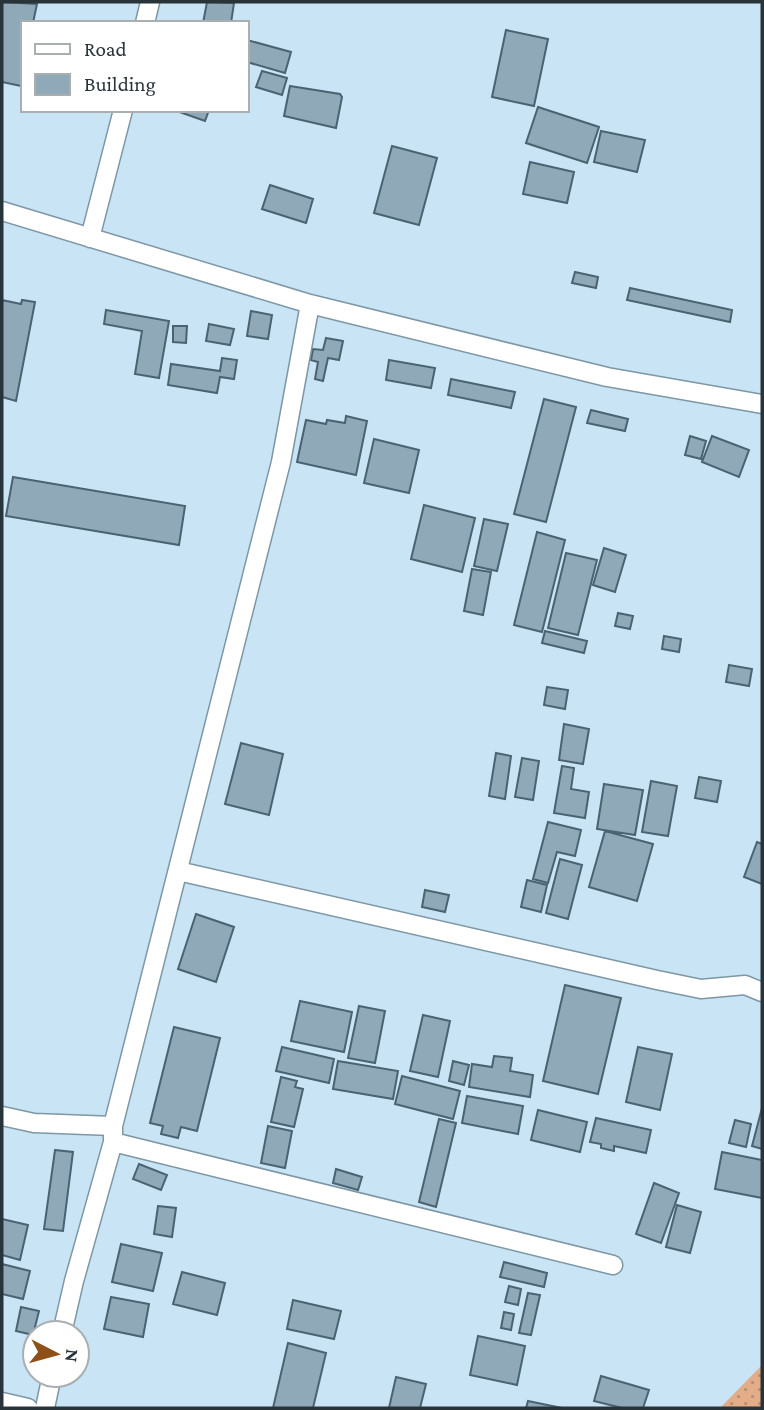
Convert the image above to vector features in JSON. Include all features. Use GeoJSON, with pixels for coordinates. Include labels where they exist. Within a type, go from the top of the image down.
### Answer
{"type":"FeatureCollection","features":[{"type":"Feature","properties":{"kind":"street"},"geometry":{"type":"LineString","coordinates":[[145,21],[150,2]]}},
{"type":"Feature","properties":{"kind":"street"},"geometry":{"type":"LineString","coordinates":[[90,238],[122,112]]}},
{"type":"Feature","properties":{"kind":"street"},"geometry":{"type":"LineString","coordinates":[[2,211],[310,304],[607,377],[762,404]]}},
{"type":"Feature","properties":{"kind":"street"},"geometry":{"type":"LineString","coordinates":[[65,1319],[281,462],[310,304]]}},
{"type":"Feature","properties":{"kind":"street"},"geometry":{"type":"LineString","coordinates":[[178,871],[657,980],[701,989],[745,985],[762,992]]}},
{"type":"Feature","properties":{"kind":"street"},"geometry":{"type":"LineString","coordinates":[[2,1116],[113,1134],[613,1265]]}},
{"type":"Feature","properties":{"kind":"street"},"geometry":{"type":"LineString","coordinates":[[45,1408],[49,1389]]}},
{"type":"Feature","properties":{"kind":"street"},"geometry":{"type":"LineString","coordinates":[[2,1402],[28,1408]]}},
{"type":"Feature","properties":{"kind":"shaded area"},"geometry":{"type":"Polygon","coordinates":[[[762,1365],[762,1408],[720,1408],[762,1365]]]}},
{"type":"Feature","properties":{"kind":"building"},"geometry":{"type":"Polygon","coordinates":[[[2,2],[37,4],[33,21],[21,21],[21,86],[2,82],[2,2]]]}},
{"type":"Feature","properties":{"kind":"building"},"geometry":{"type":"Polygon","coordinates":[[[207,2],[234,3],[231,21],[203,21],[207,2]]]}},
{"type":"Feature","properties":{"kind":"building"},"geometry":{"type":"Polygon","coordinates":[[[506,30],[548,39],[534,106],[492,97],[506,30]]]}},
{"type":"Feature","properties":{"kind":"building"},"geometry":{"type":"Polygon","coordinates":[[[248,40],[291,52],[285,73],[248,62],[248,40]]]}},
{"type":"Feature","properties":{"kind":"building"},"geometry":{"type":"Polygon","coordinates":[[[262,71],[287,78],[282,95],[256,87],[262,71]]]}},
{"type":"Feature","properties":{"kind":"building"},"geometry":{"type":"Polygon","coordinates":[[[290,86],[340,94],[342,97],[336,128],[284,116],[290,86]]]}},
{"type":"Feature","properties":{"kind":"building"},"geometry":{"type":"Polygon","coordinates":[[[538,107],[599,127],[587,163],[526,143],[538,107]]]}},
{"type":"Feature","properties":{"kind":"building"},"geometry":{"type":"Polygon","coordinates":[[[180,112],[208,112],[205,121],[180,112]]]}},
{"type":"Feature","properties":{"kind":"building"},"geometry":{"type":"Polygon","coordinates":[[[601,131],[645,140],[637,172],[594,162],[601,131]]]}},
{"type":"Feature","properties":{"kind":"building"},"geometry":{"type":"Polygon","coordinates":[[[392,146],[437,158],[419,225],[374,213],[392,146]]]}},
{"type":"Feature","properties":{"kind":"building"},"geometry":{"type":"Polygon","coordinates":[[[530,162],[574,172],[567,203],[523,194],[530,162]]]}},
{"type":"Feature","properties":{"kind":"building"},"geometry":{"type":"Polygon","coordinates":[[[270,185],[313,199],[306,223],[262,209],[270,185]]]}},
{"type":"Feature","properties":{"kind":"building"},"geometry":{"type":"Polygon","coordinates":[[[575,272],[598,277],[596,288],[572,283],[575,272]]]}},
{"type":"Feature","properties":{"kind":"building"},"geometry":{"type":"Polygon","coordinates":[[[630,288],[732,310],[730,322],[627,300],[630,288]]]}},
{"type":"Feature","properties":{"kind":"building"},"geometry":{"type":"Polygon","coordinates":[[[2,300],[21,304],[22,300],[35,302],[16,401],[2,397],[2,300]]]}},
{"type":"Feature","properties":{"kind":"building"},"geometry":{"type":"Polygon","coordinates":[[[106,310],[169,321],[159,378],[135,374],[142,331],[104,324],[106,310]]]}},
{"type":"Feature","properties":{"kind":"building"},"geometry":{"type":"Polygon","coordinates":[[[251,311],[272,315],[268,339],[247,336],[251,311]]]}},
{"type":"Feature","properties":{"kind":"building"},"geometry":{"type":"Polygon","coordinates":[[[209,324],[234,329],[230,345],[206,341],[209,324]]]}},
{"type":"Feature","properties":{"kind":"building"},"geometry":{"type":"Polygon","coordinates":[[[173,326],[187,326],[186,343],[173,342],[173,326]]]}},
{"type":"Feature","properties":{"kind":"building"},"geometry":{"type":"Polygon","coordinates":[[[326,338],[343,341],[339,360],[328,358],[323,381],[315,379],[318,362],[311,360],[313,349],[323,350],[326,338]]]}},
{"type":"Feature","properties":{"kind":"building"},"geometry":{"type":"Polygon","coordinates":[[[222,358],[237,360],[234,379],[220,377],[217,393],[168,385],[171,364],[220,371],[222,358]]]}},
{"type":"Feature","properties":{"kind":"building"},"geometry":{"type":"Polygon","coordinates":[[[389,360],[435,368],[431,388],[386,380],[389,360]]]}},
{"type":"Feature","properties":{"kind":"building"},"geometry":{"type":"Polygon","coordinates":[[[451,379],[515,392],[511,408],[448,395],[451,379]]]}},
{"type":"Feature","properties":{"kind":"building"},"geometry":{"type":"Polygon","coordinates":[[[544,399],[576,407],[546,522],[514,514],[544,399]]]}},
{"type":"Feature","properties":{"kind":"building"},"geometry":{"type":"Polygon","coordinates":[[[591,410],[628,419],[625,431],[587,423],[591,410]]]}},
{"type":"Feature","properties":{"kind":"building"},"geometry":{"type":"Polygon","coordinates":[[[346,416],[367,421],[356,475],[297,462],[306,420],[326,424],[327,420],[345,423],[346,416]]]}},
{"type":"Feature","properties":{"kind":"building"},"geometry":{"type":"Polygon","coordinates":[[[690,436],[706,441],[701,459],[685,455],[690,436]]]}},
{"type":"Feature","properties":{"kind":"building"},"geometry":{"type":"Polygon","coordinates":[[[712,436],[749,450],[739,477],[702,462],[712,436]]]}},
{"type":"Feature","properties":{"kind":"building"},"geometry":{"type":"Polygon","coordinates":[[[374,439],[419,450],[409,493],[364,483],[374,439]]]}},
{"type":"Feature","properties":{"kind":"building"},"geometry":{"type":"Polygon","coordinates":[[[13,477],[185,506],[179,545],[6,516],[13,477]]]}},
{"type":"Feature","properties":{"kind":"building"},"geometry":{"type":"Polygon","coordinates":[[[424,505],[475,518],[462,572],[411,559],[424,505]]]}},
{"type":"Feature","properties":{"kind":"building"},"geometry":{"type":"Polygon","coordinates":[[[484,519],[508,524],[497,571],[474,566],[484,519]]]}},
{"type":"Feature","properties":{"kind":"building"},"geometry":{"type":"Polygon","coordinates":[[[537,532],[565,540],[542,632],[514,625],[537,532]]]}},
{"type":"Feature","properties":{"kind":"building"},"geometry":{"type":"Polygon","coordinates":[[[604,548],[626,555],[615,592],[593,585],[604,548]]]}},
{"type":"Feature","properties":{"kind":"building"},"geometry":{"type":"Polygon","coordinates":[[[566,553],[597,560],[578,635],[548,628],[566,553]]]}},
{"type":"Feature","properties":{"kind":"building"},"geometry":{"type":"Polygon","coordinates":[[[472,569],[491,572],[483,615],[464,611],[472,569]]]}},
{"type":"Feature","properties":{"kind":"building"},"geometry":{"type":"Polygon","coordinates":[[[618,613],[633,616],[630,629],[615,626],[618,613]]]}},
{"type":"Feature","properties":{"kind":"building"},"geometry":{"type":"Polygon","coordinates":[[[545,631],[587,641],[584,653],[542,643],[545,631]]]}},
{"type":"Feature","properties":{"kind":"building"},"geometry":{"type":"Polygon","coordinates":[[[664,636],[681,639],[679,652],[662,649],[664,636]]]}},
{"type":"Feature","properties":{"kind":"building"},"geometry":{"type":"Polygon","coordinates":[[[729,665],[752,669],[749,686],[726,682],[729,665]]]}},
{"type":"Feature","properties":{"kind":"building"},"geometry":{"type":"Polygon","coordinates":[[[547,687],[568,690],[565,709],[544,705],[547,687]]]}},
{"type":"Feature","properties":{"kind":"building"},"geometry":{"type":"Polygon","coordinates":[[[564,724],[589,729],[583,764],[559,760],[564,724]]]}},
{"type":"Feature","properties":{"kind":"building"},"geometry":{"type":"Polygon","coordinates":[[[241,743],[283,754],[269,815],[225,804],[241,743]]]}},
{"type":"Feature","properties":{"kind":"building"},"geometry":{"type":"Polygon","coordinates":[[[496,753],[511,756],[505,799],[489,796],[496,753]]]}},
{"type":"Feature","properties":{"kind":"building"},"geometry":{"type":"Polygon","coordinates":[[[522,758],[539,761],[533,800],[515,797],[522,758]]]}},
{"type":"Feature","properties":{"kind":"building"},"geometry":{"type":"Polygon","coordinates":[[[562,766],[574,768],[571,789],[589,792],[585,818],[554,813],[562,766]]]}},
{"type":"Feature","properties":{"kind":"building"},"geometry":{"type":"Polygon","coordinates":[[[699,777],[721,781],[717,802],[695,798],[699,777]]]}},
{"type":"Feature","properties":{"kind":"building"},"geometry":{"type":"Polygon","coordinates":[[[651,781],[677,786],[668,836],[642,832],[651,781]]]}},
{"type":"Feature","properties":{"kind":"building"},"geometry":{"type":"Polygon","coordinates":[[[604,784],[643,790],[635,835],[597,829],[604,784]]]}},
{"type":"Feature","properties":{"kind":"building"},"geometry":{"type":"Polygon","coordinates":[[[548,822],[581,830],[575,856],[557,852],[548,883],[533,879],[548,822]]]}},
{"type":"Feature","properties":{"kind":"building"},"geometry":{"type":"Polygon","coordinates":[[[605,831],[653,844],[637,901],[589,887],[605,831]]]}},
{"type":"Feature","properties":{"kind":"building"},"geometry":{"type":"Polygon","coordinates":[[[757,842],[762,844],[762,884],[744,877],[757,842]]]}},
{"type":"Feature","properties":{"kind":"building"},"geometry":{"type":"Polygon","coordinates":[[[560,859],[582,865],[568,919],[546,913],[560,859]]]}},
{"type":"Feature","properties":{"kind":"building"},"geometry":{"type":"Polygon","coordinates":[[[527,880],[547,885],[541,912],[521,907],[527,880]]]}},
{"type":"Feature","properties":{"kind":"building"},"geometry":{"type":"Polygon","coordinates":[[[425,890],[449,895],[445,912],[422,907],[425,890]]]}},
{"type":"Feature","properties":{"kind":"building"},"geometry":{"type":"Polygon","coordinates":[[[196,914],[234,927],[216,982],[178,969],[196,914]]]}},
{"type":"Feature","properties":{"kind":"building"},"geometry":{"type":"Polygon","coordinates":[[[565,985],[621,998],[598,1094],[543,1081],[565,985]]]}},
{"type":"Feature","properties":{"kind":"building"},"geometry":{"type":"Polygon","coordinates":[[[300,1001],[352,1012],[344,1052],[291,1041],[300,1001]]]}},
{"type":"Feature","properties":{"kind":"building"},"geometry":{"type":"Polygon","coordinates":[[[359,1006],[385,1011],[375,1063],[348,1058],[359,1006]]]}},
{"type":"Feature","properties":{"kind":"building"},"geometry":{"type":"Polygon","coordinates":[[[423,1015],[450,1021],[438,1077],[410,1071],[423,1015]]]}},
{"type":"Feature","properties":{"kind":"building"},"geometry":{"type":"Polygon","coordinates":[[[174,1027],[220,1038],[197,1131],[181,1127],[178,1138],[161,1134],[163,1126],[150,1123],[174,1027]]]}},
{"type":"Feature","properties":{"kind":"building"},"geometry":{"type":"Polygon","coordinates":[[[282,1047],[334,1059],[329,1083],[276,1071],[282,1047]]]}},
{"type":"Feature","properties":{"kind":"building"},"geometry":{"type":"Polygon","coordinates":[[[638,1047],[672,1054],[660,1110],[626,1102],[638,1047]]]}},
{"type":"Feature","properties":{"kind":"building"},"geometry":{"type":"Polygon","coordinates":[[[494,1056],[512,1058],[510,1071],[533,1075],[530,1097],[469,1087],[472,1064],[492,1067],[494,1056]]]}},
{"type":"Feature","properties":{"kind":"building"},"geometry":{"type":"Polygon","coordinates":[[[338,1061],[398,1071],[393,1099],[333,1089],[338,1061]]]}},
{"type":"Feature","properties":{"kind":"building"},"geometry":{"type":"Polygon","coordinates":[[[453,1061],[469,1065],[464,1085],[449,1081],[453,1061]]]}},
{"type":"Feature","properties":{"kind":"building"},"geometry":{"type":"Polygon","coordinates":[[[402,1076],[460,1091],[453,1119],[395,1104],[402,1076]]]}},
{"type":"Feature","properties":{"kind":"building"},"geometry":{"type":"Polygon","coordinates":[[[281,1077],[297,1081],[295,1087],[303,1089],[294,1127],[271,1122],[281,1077]]]}},
{"type":"Feature","properties":{"kind":"building"},"geometry":{"type":"Polygon","coordinates":[[[467,1096],[523,1106],[518,1134],[462,1123],[467,1096]]]}},
{"type":"Feature","properties":{"kind":"building"},"geometry":{"type":"Polygon","coordinates":[[[762,1108],[762,1149],[752,1146],[762,1108]]]}},
{"type":"Feature","properties":{"kind":"building"},"geometry":{"type":"Polygon","coordinates":[[[538,1110],[587,1122],[580,1152],[531,1140],[538,1110]]]}},
{"type":"Feature","properties":{"kind":"building"},"geometry":{"type":"Polygon","coordinates":[[[596,1118],[651,1130],[646,1153],[614,1146],[614,1151],[590,1142],[596,1118]]]}},
{"type":"Feature","properties":{"kind":"building"},"geometry":{"type":"Polygon","coordinates":[[[439,1119],[456,1123],[436,1207],[419,1202],[439,1119]]]}},
{"type":"Feature","properties":{"kind":"building"},"geometry":{"type":"Polygon","coordinates":[[[735,1120],[751,1124],[746,1147],[729,1143],[735,1120]]]}},
{"type":"Feature","properties":{"kind":"building"},"geometry":{"type":"Polygon","coordinates":[[[268,1126],[292,1131],[285,1168],[261,1163],[268,1126]]]}},
{"type":"Feature","properties":{"kind":"building"},"geometry":{"type":"Polygon","coordinates":[[[55,1150],[73,1152],[63,1231],[44,1229],[55,1150]]]}},
{"type":"Feature","properties":{"kind":"building"},"geometry":{"type":"Polygon","coordinates":[[[722,1152],[762,1160],[762,1198],[715,1189],[722,1152]]]}},
{"type":"Feature","properties":{"kind":"building"},"geometry":{"type":"Polygon","coordinates":[[[139,1164],[167,1175],[161,1190],[133,1179],[139,1164]]]}},
{"type":"Feature","properties":{"kind":"building"},"geometry":{"type":"Polygon","coordinates":[[[336,1169],[362,1177],[358,1190],[333,1183],[336,1169]]]}},
{"type":"Feature","properties":{"kind":"building"},"geometry":{"type":"Polygon","coordinates":[[[654,1183],[679,1193],[661,1243],[636,1234],[654,1183]]]}},
{"type":"Feature","properties":{"kind":"building"},"geometry":{"type":"Polygon","coordinates":[[[677,1205],[701,1212],[690,1253],[666,1247],[677,1205]]]}},
{"type":"Feature","properties":{"kind":"building"},"geometry":{"type":"Polygon","coordinates":[[[158,1206],[176,1208],[172,1237],[154,1234],[158,1206]]]}},
{"type":"Feature","properties":{"kind":"building"},"geometry":{"type":"Polygon","coordinates":[[[2,1219],[28,1225],[20,1260],[2,1255],[2,1219]]]}},
{"type":"Feature","properties":{"kind":"building"},"geometry":{"type":"Polygon","coordinates":[[[121,1244],[162,1253],[153,1291],[112,1282],[121,1244]]]}},
{"type":"Feature","properties":{"kind":"building"},"geometry":{"type":"Polygon","coordinates":[[[504,1262],[547,1273],[544,1287],[500,1277],[504,1262]]]}},
{"type":"Feature","properties":{"kind":"building"},"geometry":{"type":"Polygon","coordinates":[[[2,1264],[30,1271],[23,1299],[2,1294],[2,1264]]]}},
{"type":"Feature","properties":{"kind":"building"},"geometry":{"type":"Polygon","coordinates":[[[182,1272],[225,1283],[217,1315],[173,1304],[182,1272]]]}},
{"type":"Feature","properties":{"kind":"building"},"geometry":{"type":"Polygon","coordinates":[[[509,1286],[521,1289],[518,1305],[505,1302],[509,1286]]]}},
{"type":"Feature","properties":{"kind":"building"},"geometry":{"type":"Polygon","coordinates":[[[528,1293],[540,1295],[531,1335],[519,1333],[528,1293]]]}},
{"type":"Feature","properties":{"kind":"building"},"geometry":{"type":"Polygon","coordinates":[[[111,1297],[149,1304],[143,1337],[104,1329],[111,1297]]]}},
{"type":"Feature","properties":{"kind":"building"},"geometry":{"type":"Polygon","coordinates":[[[293,1300],[341,1311],[334,1339],[287,1329],[293,1300]]]}},
{"type":"Feature","properties":{"kind":"building"},"geometry":{"type":"Polygon","coordinates":[[[21,1307],[39,1311],[37,1319],[21,1319],[21,1332],[16,1331],[21,1307]]]}},
{"type":"Feature","properties":{"kind":"building"},"geometry":{"type":"Polygon","coordinates":[[[504,1312],[514,1314],[511,1330],[501,1328],[504,1312]]]}},
{"type":"Feature","properties":{"kind":"building"},"geometry":{"type":"Polygon","coordinates":[[[478,1336],[525,1346],[517,1385],[470,1375],[478,1336]]]}},
{"type":"Feature","properties":{"kind":"building"},"geometry":{"type":"Polygon","coordinates":[[[288,1343],[326,1353],[313,1408],[273,1408],[288,1343]]]}},
{"type":"Feature","properties":{"kind":"building"},"geometry":{"type":"Polygon","coordinates":[[[601,1376],[649,1390],[643,1408],[622,1408],[594,1401],[601,1376]]]}},
{"type":"Feature","properties":{"kind":"building"},"geometry":{"type":"Polygon","coordinates":[[[396,1377],[426,1384],[420,1408],[389,1408],[396,1377]]]}},
{"type":"Feature","properties":{"kind":"building"},"geometry":{"type":"Polygon","coordinates":[[[528,1401],[562,1408],[526,1408],[528,1401]]]}}]}
